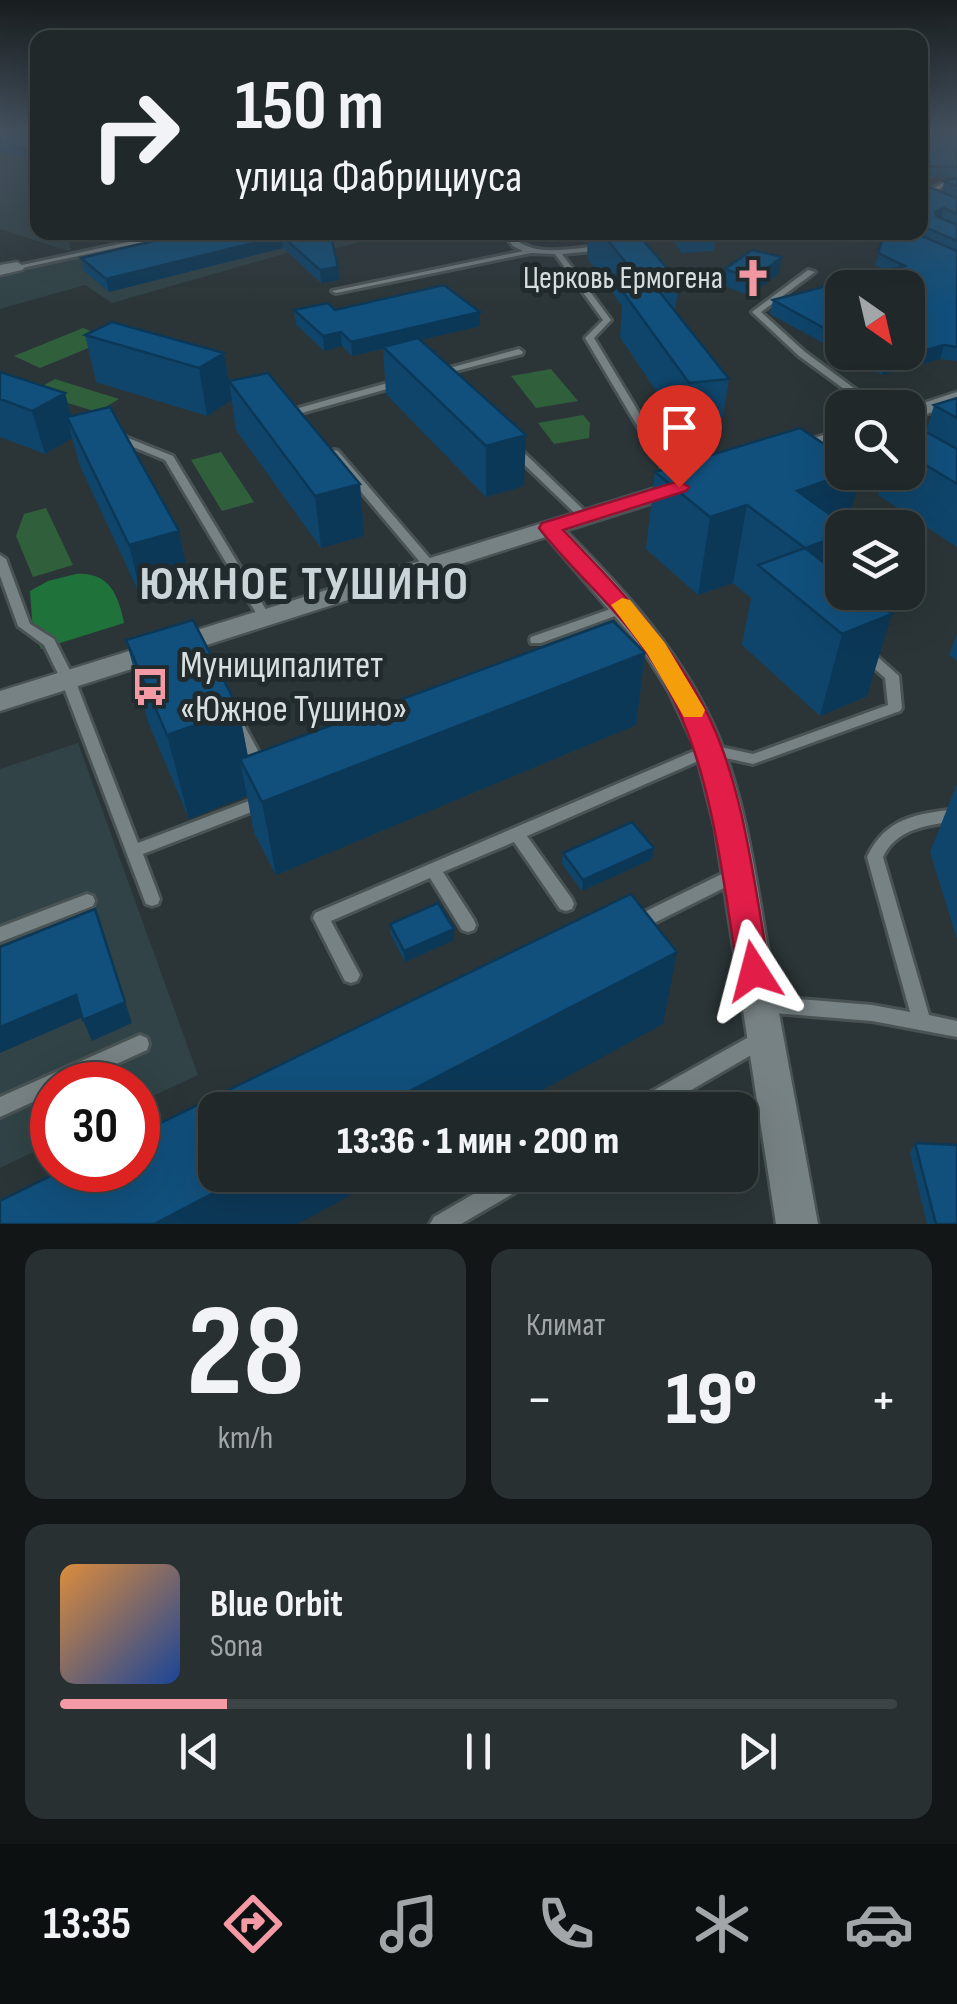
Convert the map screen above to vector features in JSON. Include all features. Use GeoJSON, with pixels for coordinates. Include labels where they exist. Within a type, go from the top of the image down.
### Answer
{"type":"FeatureCollection","features":[{"type":"Feature","properties":{"kind":"main road"},"geometry":{"type":"LineString","coordinates":[[925,408],[957,398]]}},
{"type":"Feature","properties":{"kind":"main road"},"geometry":{"type":"LineString","coordinates":[[776,456],[825,440]]}},
{"type":"Feature","properties":{"kind":"main road"},"geometry":{"type":"LineString","coordinates":[[0,701],[195,646],[265,618],[711,477]]}},
{"type":"Feature","properties":{"kind":"main road"},"geometry":{"type":"LineString","coordinates":[[550,528],[625,608],[685,695],[710,750],[738,874],[797,1224]]}},
{"type":"Feature","properties":{"kind":"lane"},"geometry":{"type":"LineString","coordinates":[[928,193],[957,206]]}},
{"type":"Feature","properties":{"kind":"lane"},"geometry":{"type":"LineString","coordinates":[[88,250],[121,240]]}},
{"type":"Feature","properties":{"kind":"lane"},"geometry":{"type":"LineString","coordinates":[[8,268],[144,240]]}},
{"type":"Feature","properties":{"kind":"lane"},"geometry":{"type":"LineString","coordinates":[[510,240],[530,252]]}},
{"type":"Feature","properties":{"kind":"lane"},"geometry":{"type":"LineString","coordinates":[[336,292],[530,252],[622,246]]}},
{"type":"Feature","properties":{"kind":"lane"},"geometry":{"type":"LineString","coordinates":[[557,252],[606,320],[590,338],[679,487]]}},
{"type":"Feature","properties":{"kind":"lane"},"geometry":{"type":"LineString","coordinates":[[811,272],[756,312],[802,354],[851,390]]}},
{"type":"Feature","properties":{"kind":"lane"},"geometry":{"type":"LineString","coordinates":[[311,425],[294,409],[519,352]]}},
{"type":"Feature","properties":{"kind":"lane"},"geometry":{"type":"LineString","coordinates":[[436,373],[450,387]]}},
{"type":"Feature","properties":{"kind":"lane"},"geometry":{"type":"LineString","coordinates":[[98,429],[169,458],[265,618]]}},
{"type":"Feature","properties":{"kind":"lane"},"geometry":{"type":"LineString","coordinates":[[323,440],[430,566]]}},
{"type":"Feature","properties":{"kind":"lane"},"geometry":{"type":"LineString","coordinates":[[506,442],[584,517]]}},
{"type":"Feature","properties":{"kind":"lane"},"geometry":{"type":"LineString","coordinates":[[0,559],[24,626],[49,642],[68,680],[152,899]]}},
{"type":"Feature","properties":{"kind":"lane"},"geometry":{"type":"LineString","coordinates":[[536,640],[625,608]]}},
{"type":"Feature","properties":{"kind":"lane"},"geometry":{"type":"LineString","coordinates":[[351,975],[322,918],[710,750],[753,759],[896,708],[892,676],[852,642]]}},
{"type":"Feature","properties":{"kind":"lane"},"geometry":{"type":"LineString","coordinates":[[134,852],[276,796],[231,713]]}},
{"type":"Feature","properties":{"kind":"lane"},"geometry":{"type":"LineString","coordinates":[[922,1021],[875,857],[879,844],[900,827],[918,820],[957,815]]}},
{"type":"Feature","properties":{"kind":"lane"},"geometry":{"type":"LineString","coordinates":[[517,834],[566,904]]}},
{"type":"Feature","properties":{"kind":"lane"},"geometry":{"type":"LineString","coordinates":[[433,870],[468,925]]}},
{"type":"Feature","properties":{"kind":"lane"},"geometry":{"type":"LineString","coordinates":[[621,931],[738,874]]}},
{"type":"Feature","properties":{"kind":"lane"},"geometry":{"type":"LineString","coordinates":[[0,936],[87,901]]}},
{"type":"Feature","properties":{"kind":"lane"},"geometry":{"type":"LineString","coordinates":[[663,1092],[762,1020],[922,1021],[957,1029]]}},
{"type":"Feature","properties":{"kind":"lane"},"geometry":{"type":"LineString","coordinates":[[0,1107],[140,1044]]}},
{"type":"Feature","properties":{"kind":"lane"},"geometry":{"type":"LineString","coordinates":[[441,1224],[497,1192]]}},
{"type":"Feature","properties":{"kind":"shaded area"},"geometry":{"type":"Polygon","coordinates":[[[0,189],[30,189],[30,239],[0,229],[0,189]]]}},
{"type":"Feature","properties":{"kind":"shaded area"},"geometry":{"type":"Polygon","coordinates":[[[34,240],[69,240],[71,252],[34,240]]]}},
{"type":"Feature","properties":{"kind":"shaded area"},"geometry":{"type":"Polygon","coordinates":[[[182,240],[368,240],[325,251],[315,245],[112,303],[85,285],[0,309],[0,273],[76,255],[86,262],[182,240]]]}},
{"type":"Feature","properties":{"kind":"shaded area"},"geometry":{"type":"Polygon","coordinates":[[[78,743],[198,1075],[160,1093],[160,1062],[30,1062],[30,1154],[0,1168],[0,769],[78,743]]]}},
{"type":"Feature","properties":{"kind":"green space"},"geometry":{"type":"Polygon","coordinates":[[[83,328],[110,339],[40,368],[14,356],[83,328]]]}},
{"type":"Feature","properties":{"kind":"green space"},"geometry":{"type":"Polygon","coordinates":[[[551,369],[578,401],[536,408],[511,376],[551,369]]]}},
{"type":"Feature","properties":{"kind":"green space"},"geometry":{"type":"Polygon","coordinates":[[[55,379],[119,399],[97,412],[32,392],[55,379]]]}},
{"type":"Feature","properties":{"kind":"green space"},"geometry":{"type":"Polygon","coordinates":[[[583,415],[590,423],[589,438],[554,444],[538,423],[583,415]]]}},
{"type":"Feature","properties":{"kind":"green space"},"geometry":{"type":"Polygon","coordinates":[[[221,452],[254,502],[222,511],[191,460],[221,452]]]}},
{"type":"Feature","properties":{"kind":"green space"},"geometry":{"type":"Polygon","coordinates":[[[46,508],[73,565],[33,577],[16,536],[24,514],[46,508]]]}},
{"type":"Feature","properties":{"kind":"green space"},"geometry":{"type":"Polygon","coordinates":[[[76,574],[97,577],[110,587],[124,623],[41,649],[33,631],[30,591],[48,581],[76,574]]]}},
{"type":"Feature","properties":{"kind":"building"},"geometry":{"type":"Polygon","coordinates":[[[928,189],[957,198],[957,214],[944,208],[935,212],[957,225],[957,241],[928,228],[928,189]]]}},
{"type":"Feature","properties":{"kind":"building"},"geometry":{"type":"Polygon","coordinates":[[[928,238],[957,251],[957,347],[944,345],[925,350],[925,270],[889,270],[905,266],[878,253],[882,240],[928,238]]]}},
{"type":"Feature","properties":{"kind":"building"},"geometry":{"type":"Polygon","coordinates":[[[158,240],[266,240],[106,279],[81,258],[158,240]]]}},
{"type":"Feature","properties":{"kind":"building"},"geometry":{"type":"Polygon","coordinates":[[[286,240],[332,240],[338,267],[320,270],[286,240]]]}},
{"type":"Feature","properties":{"kind":"building"},"geometry":{"type":"Polygon","coordinates":[[[607,240],[643,240],[679,282],[644,285],[607,240]]]}},
{"type":"Feature","properties":{"kind":"building"},"geometry":{"type":"Polygon","coordinates":[[[752,250],[782,257],[753,279],[725,269],[752,250]]]}},
{"type":"Feature","properties":{"kind":"building"},"geometry":{"type":"Polygon","coordinates":[[[444,285],[480,312],[351,342],[341,332],[323,336],[294,310],[328,303],[335,310],[444,285]]]}},
{"type":"Feature","properties":{"kind":"building"},"geometry":{"type":"Polygon","coordinates":[[[825,287],[825,329],[773,300],[825,287]]]}},
{"type":"Feature","properties":{"kind":"building"},"geometry":{"type":"Polygon","coordinates":[[[658,290],[729,379],[689,383],[623,292],[658,290]]]}},
{"type":"Feature","properties":{"kind":"building"},"geometry":{"type":"Polygon","coordinates":[[[112,322],[224,353],[199,368],[85,335],[112,322]]]}},
{"type":"Feature","properties":{"kind":"building"},"geometry":{"type":"Polygon","coordinates":[[[418,338],[526,435],[486,446],[383,347],[418,338]]]}},
{"type":"Feature","properties":{"kind":"building"},"geometry":{"type":"Polygon","coordinates":[[[0,372],[65,393],[32,411],[0,399],[0,372]]]}},
{"type":"Feature","properties":{"kind":"building"},"geometry":{"type":"Polygon","coordinates":[[[268,373],[360,484],[315,496],[229,381],[268,373]]]}},
{"type":"Feature","properties":{"kind":"building"},"geometry":{"type":"Polygon","coordinates":[[[957,398],[957,418],[934,405],[957,398]]]}},
{"type":"Feature","properties":{"kind":"building"},"geometry":{"type":"Polygon","coordinates":[[[110,407],[179,531],[129,545],[67,417],[110,407]]]}},
{"type":"Feature","properties":{"kind":"building"},"geometry":{"type":"Polygon","coordinates":[[[800,428],[825,445],[825,481],[797,491],[825,511],[825,541],[805,548],[747,505],[710,517],[655,472],[800,428]]]}},
{"type":"Feature","properties":{"kind":"building"},"geometry":{"type":"Polygon","coordinates":[[[925,434],[957,449],[957,484],[925,464],[925,434]]]}},
{"type":"Feature","properties":{"kind":"building"},"geometry":{"type":"Polygon","coordinates":[[[805,548],[825,564],[825,610],[887,610],[892,614],[842,634],[758,565],[805,548]]]}},
{"type":"Feature","properties":{"kind":"building"},"geometry":{"type":"Polygon","coordinates":[[[193,620],[239,710],[167,735],[126,640],[193,620]]]}},
{"type":"Feature","properties":{"kind":"building"},"geometry":{"type":"Polygon","coordinates":[[[613,621],[645,653],[262,802],[240,759],[613,621]]]}},
{"type":"Feature","properties":{"kind":"building"},"geometry":{"type":"Polygon","coordinates":[[[632,822],[654,848],[583,880],[563,853],[632,822]]]}},
{"type":"Feature","properties":{"kind":"building"},"geometry":{"type":"Polygon","coordinates":[[[631,894],[677,952],[408,1092],[224,1092],[631,894]]]}},
{"type":"Feature","properties":{"kind":"building"},"geometry":{"type":"Polygon","coordinates":[[[438,903],[454,929],[404,951],[390,924],[438,903]]]}},
{"type":"Feature","properties":{"kind":"building"},"geometry":{"type":"Polygon","coordinates":[[[95,909],[125,1002],[83,1020],[76,995],[0,1027],[0,947],[95,909]]]}},
{"type":"Feature","properties":{"kind":"building"},"geometry":{"type":"Polygon","coordinates":[[[198,1105],[198,1192],[215,1192],[154,1224],[0,1224],[0,1201],[30,1186],[30,1192],[160,1192],[160,1123],[198,1105]]]}},
{"type":"Feature","properties":{"kind":"building"},"geometry":{"type":"Polygon","coordinates":[[[915,1143],[957,1145],[957,1224],[936,1224],[915,1143]]]}},
{"type":"Feature","properties":{"kind":"slow traffic"},"geometry":{"type":"LineString","coordinates":[[622,605],[656,649],[693,710]]}},
{"type":"Feature","properties":{"kind":"place","name":"Церковь Ермогена"},"geometry":{"type":"Point","coordinates":[753,278]}},
{"type":"Feature","properties":{"kind":"place","name":"Муниципалитет «Южное Тушино»"},"geometry":{"type":"Point","coordinates":[150,687]}},
{"type":"Feature","properties":{"kind":"district","name":"ЮЖНОЕ ТУШИНО"},"geometry":{"type":"Point","coordinates":[305,584]}},
{"type":"Feature","properties":{"kind":"route"},"geometry":{"type":"LineString","coordinates":[[679,487],[550,528],[625,608],[656,649],[697,718],[722,792],[754,971]]}}]}
